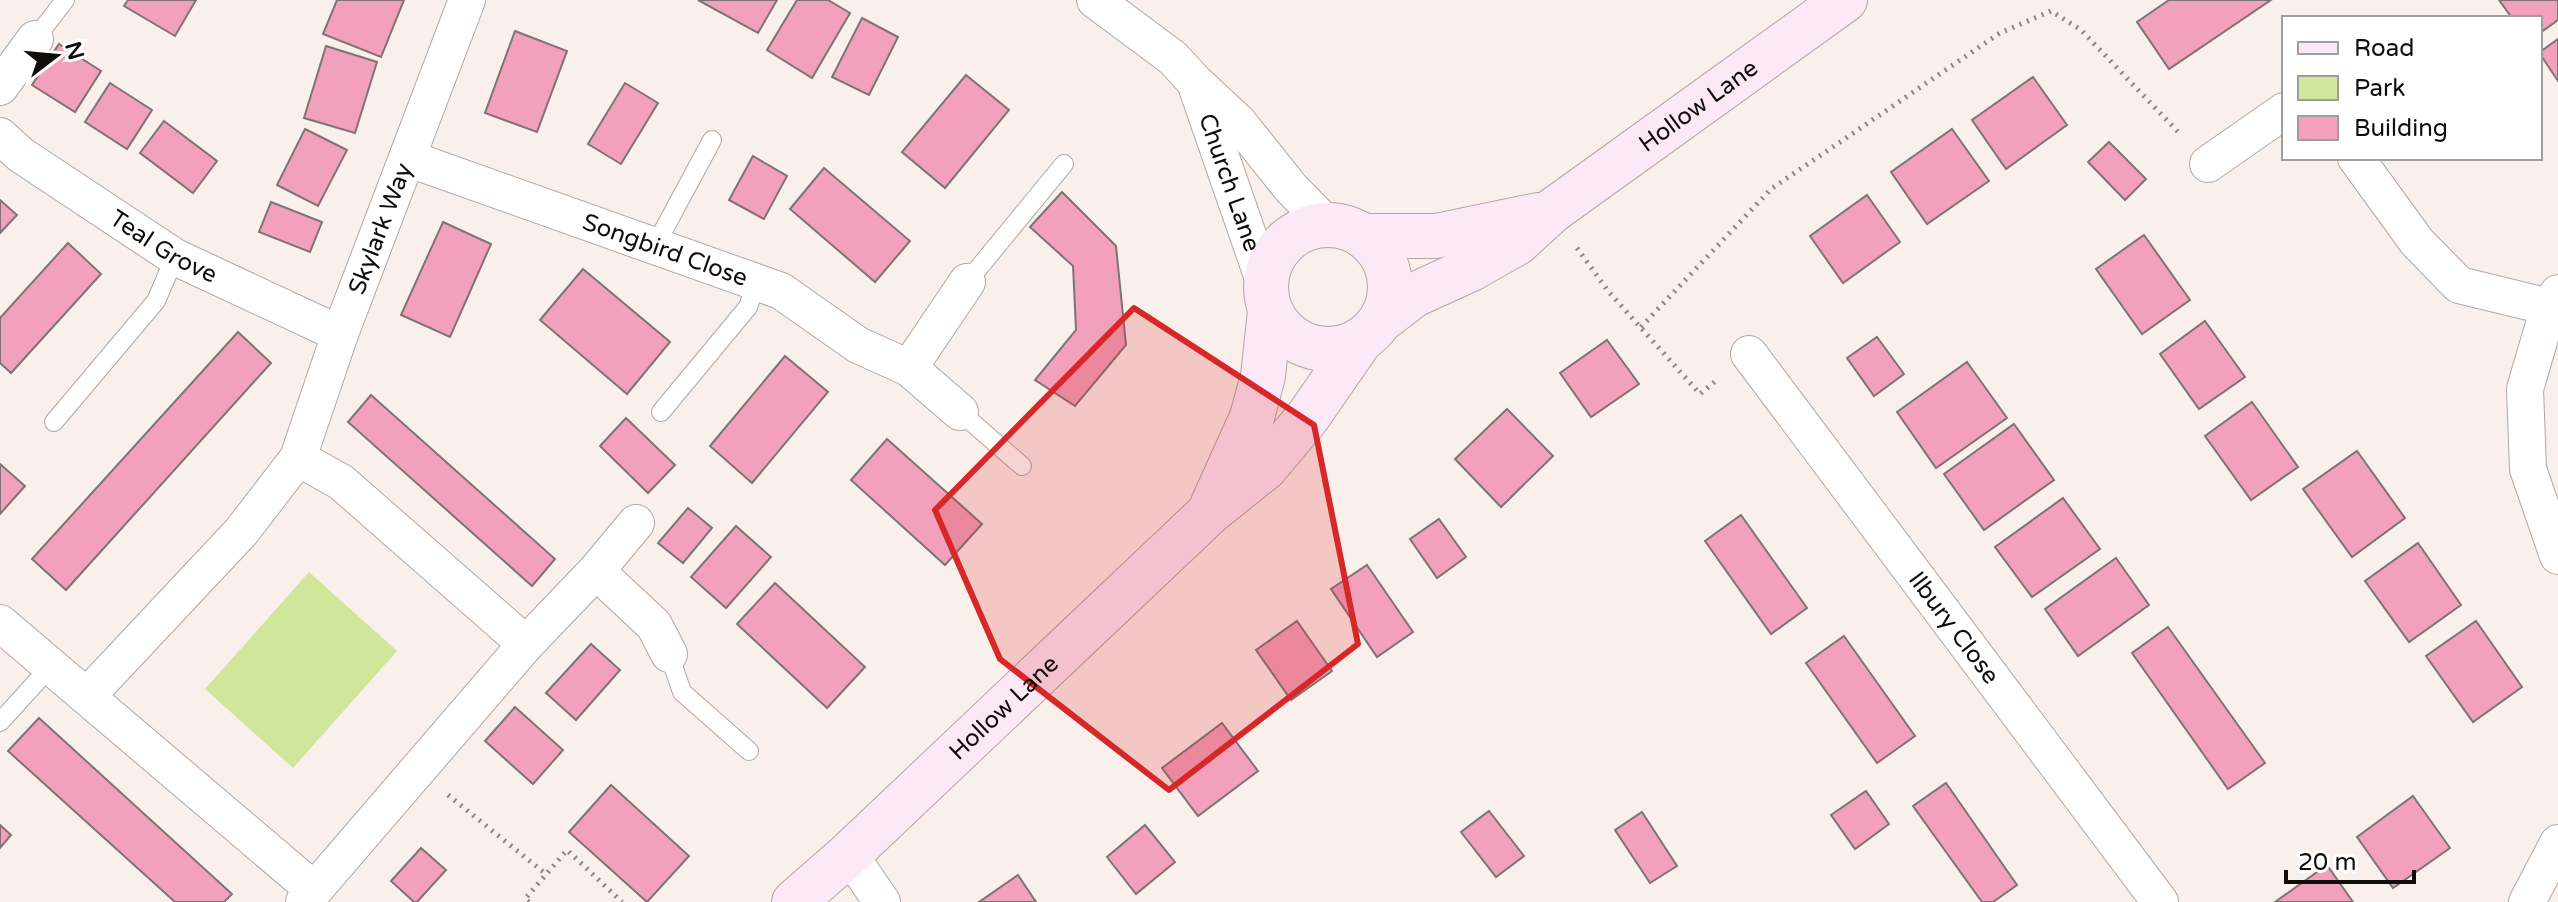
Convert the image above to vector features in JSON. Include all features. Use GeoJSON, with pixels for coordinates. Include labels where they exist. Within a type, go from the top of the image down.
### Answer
{"type":"FeatureCollection","features":[{"type":"Feature","properties":{"kind":"main road","name":"Hollow Lane"},"geometry":{"type":"LineString","coordinates":[[794,902],[849,854],[1210,512],[1265,468],[1307,418],[1370,330],[1414,295],[1471,269],[1517,243],[1552,211],[1845,0]]}},
{"type":"Feature","properties":{"kind":"main road","name":"Hollow Lane"},"geometry":{"type":"LineString","coordinates":[[1345,231],[1436,236],[1552,211]]}},
{"type":"Feature","properties":{"kind":"main road"},"geometry":{"type":"LineString","coordinates":[[1304,229],[1345,231],[1380,253],[1389,275],[1389,298],[1370,330],[1335,350],[1308,347],[1285,333],[1267,297],[1271,261],[1285,242],[1304,229]]}},
{"type":"Feature","properties":{"kind":"main road","name":"Hollow Lane"},"geometry":{"type":"LineString","coordinates":[[1210,512],[1252,417],[1263,376],[1267,297]]}},
{"type":"Feature","properties":{"kind":"street","name":"Skylark Way"},"geometry":{"type":"LineString","coordinates":[[87,696],[241,532],[298,458],[340,334],[467,0]]}},
{"type":"Feature","properties":{"kind":"street","name":"Church Lane"},"geometry":{"type":"LineString","coordinates":[[1095,0],[1173,58],[1239,123],[1291,188],[1345,231]]}},
{"type":"Feature","properties":{"kind":"street"},"geometry":{"type":"LineString","coordinates":[[0,87],[35,39]]}},
{"type":"Feature","properties":{"kind":"street","name":"Church Lane"},"geometry":{"type":"LineString","coordinates":[[1195,82],[1267,297]]}},
{"type":"Feature","properties":{"kind":"street"},"geometry":{"type":"LineString","coordinates":[[2208,164],[2282,112]]}},
{"type":"Feature","properties":{"kind":"street","name":"Teal Grove"},"geometry":{"type":"LineString","coordinates":[[0,136],[21,155],[175,257],[340,334]]}},
{"type":"Feature","properties":{"kind":"street","name":"Songbird Close"},"geometry":{"type":"LineString","coordinates":[[407,158],[781,291],[858,345],[909,368],[960,412]]}},
{"type":"Feature","properties":{"kind":"street"},"geometry":{"type":"LineString","coordinates":[[2357,160],[2417,242],[2459,285],[2553,300],[2525,389],[2528,469],[2558,556]]}},
{"type":"Feature","properties":{"kind":"street"},"geometry":{"type":"LineString","coordinates":[[909,368],[967,282]]}},
{"type":"Feature","properties":{"kind":"street","name":"Ilbury Close"},"geometry":{"type":"LineString","coordinates":[[1749,354],[2160,902]]}},
{"type":"Feature","properties":{"kind":"street"},"geometry":{"type":"LineString","coordinates":[[298,458],[341,482],[526,644]]}},
{"type":"Feature","properties":{"kind":"street"},"geometry":{"type":"LineString","coordinates":[[0,623],[87,696],[309,896],[526,644],[596,571],[636,523]]}},
{"type":"Feature","properties":{"kind":"street"},"geometry":{"type":"LineString","coordinates":[[596,571],[654,625],[669,654]]}},
{"type":"Feature","properties":{"kind":"street"},"geometry":{"type":"LineString","coordinates":[[2527,902],[2558,843]]}},
{"type":"Feature","properties":{"kind":"street"},"geometry":{"type":"LineString","coordinates":[[849,854],[882,902]]}},
{"type":"Feature","properties":{"kind":"lane"},"geometry":{"type":"LineString","coordinates":[[35,39],[65,0]]}},
{"type":"Feature","properties":{"kind":"lane"},"geometry":{"type":"LineString","coordinates":[[655,246],[712,140]]}},
{"type":"Feature","properties":{"kind":"lane"},"geometry":{"type":"LineString","coordinates":[[967,282],[1064,164]]}},
{"type":"Feature","properties":{"kind":"lane"},"geometry":{"type":"LineString","coordinates":[[54,422],[156,301],[175,257]]}},
{"type":"Feature","properties":{"kind":"lane"},"geometry":{"type":"LineString","coordinates":[[661,412],[748,307],[757,282]]}},
{"type":"Feature","properties":{"kind":"lane","name":"Songbird Close"},"geometry":{"type":"LineString","coordinates":[[960,412],[1022,466]]}},
{"type":"Feature","properties":{"kind":"lane"},"geometry":{"type":"LineString","coordinates":[[669,654],[682,692],[749,751]]}},
{"type":"Feature","properties":{"kind":"lane"},"geometry":{"type":"LineString","coordinates":[[0,722],[51,666]]}},
{"type":"Feature","properties":{"kind":"path"},"geometry":{"type":"LineString","coordinates":[[1641,327],[1771,189],[2000,33],[2051,11],[2081,30],[2208,164]]}},
{"type":"Feature","properties":{"kind":"path"},"geometry":{"type":"LineString","coordinates":[[1577,247],[1608,291],[1700,394],[1749,354]]}},
{"type":"Feature","properties":{"kind":"path"},"geometry":{"type":"LineString","coordinates":[[443,790],[547,875]]}},
{"type":"Feature","properties":{"kind":"path"},"geometry":{"type":"LineString","coordinates":[[529,902],[525,899],[567,850],[622,902]]}},
{"type":"Feature","properties":{"kind":"highlighted area"},"geometry":{"type":"Polygon","coordinates":[[[1134,308],[1314,425],[1358,644],[1169,790],[1000,659],[935,510],[1134,308]]]}},
{"type":"Feature","properties":{"kind":"green space"},"geometry":{"type":"Polygon","coordinates":[[[309,572],[397,651],[293,768],[205,689],[309,572]]]}},
{"type":"Feature","properties":{"kind":"building"},"geometry":{"type":"Polygon","coordinates":[[[128,0],[196,0],[175,36],[124,6],[128,0]]]}},
{"type":"Feature","properties":{"kind":"building"},"geometry":{"type":"Polygon","coordinates":[[[337,0],[404,0],[381,57],[323,34],[337,0]]]}},
{"type":"Feature","properties":{"kind":"building"},"geometry":{"type":"Polygon","coordinates":[[[698,0],[777,0],[758,33],[698,0]]]}},
{"type":"Feature","properties":{"kind":"building"},"geometry":{"type":"Polygon","coordinates":[[[797,0],[828,0],[850,13],[812,78],[767,50],[797,0]]]}},
{"type":"Feature","properties":{"kind":"building"},"geometry":{"type":"Polygon","coordinates":[[[2169,0],[2271,0],[2169,69],[2137,22],[2169,0]]]}},
{"type":"Feature","properties":{"kind":"building"},"geometry":{"type":"Polygon","coordinates":[[[2499,0],[2558,0],[2558,20],[2542,32],[2542,16],[2511,16],[2499,0]]]}},
{"type":"Feature","properties":{"kind":"building"},"geometry":{"type":"Polygon","coordinates":[[[862,18],[898,37],[869,95],[832,77],[862,18]]]}},
{"type":"Feature","properties":{"kind":"building"},"geometry":{"type":"Polygon","coordinates":[[[515,31],[567,51],[537,132],[485,113],[515,31]]]}},
{"type":"Feature","properties":{"kind":"building"},"geometry":{"type":"Polygon","coordinates":[[[2558,39],[2558,81],[2542,57],[2542,51],[2558,39]]]}},
{"type":"Feature","properties":{"kind":"building"},"geometry":{"type":"Polygon","coordinates":[[[59,44],[101,71],[75,112],[32,85],[59,44]]]}},
{"type":"Feature","properties":{"kind":"building"},"geometry":{"type":"Polygon","coordinates":[[[326,46],[377,62],[355,133],[304,118],[326,46]]]}},
{"type":"Feature","properties":{"kind":"building"},"geometry":{"type":"Polygon","coordinates":[[[966,75],[1009,110],[945,188],[902,152],[966,75]]]}},
{"type":"Feature","properties":{"kind":"building"},"geometry":{"type":"Polygon","coordinates":[[[2033,77],[2067,125],[2006,169],[1972,120],[2033,77]]]}},
{"type":"Feature","properties":{"kind":"building"},"geometry":{"type":"Polygon","coordinates":[[[110,83],[152,110],[127,149],[85,122],[110,83]]]}},
{"type":"Feature","properties":{"kind":"building"},"geometry":{"type":"Polygon","coordinates":[[[625,83],[658,103],[621,164],[588,144],[625,83]]]}},
{"type":"Feature","properties":{"kind":"building"},"geometry":{"type":"Polygon","coordinates":[[[164,121],[217,161],[193,193],[140,153],[164,121]]]}},
{"type":"Feature","properties":{"kind":"building"},"geometry":{"type":"Polygon","coordinates":[[[305,129],[347,150],[318,206],[277,185],[305,129]]]}},
{"type":"Feature","properties":{"kind":"building"},"geometry":{"type":"Polygon","coordinates":[[[1952,129],[1989,181],[1927,224],[1891,172],[1952,129]]]}},
{"type":"Feature","properties":{"kind":"building"},"geometry":{"type":"Polygon","coordinates":[[[2109,142],[2146,179],[2125,200],[2088,162],[2109,142]]]}},
{"type":"Feature","properties":{"kind":"building"},"geometry":{"type":"Polygon","coordinates":[[[753,156],[787,176],[764,219],[729,200],[753,156]]]}},
{"type":"Feature","properties":{"kind":"building"},"geometry":{"type":"Polygon","coordinates":[[[824,168],[910,241],[875,282],[790,209],[824,168]]]}},
{"type":"Feature","properties":{"kind":"building"},"geometry":{"type":"Polygon","coordinates":[[[1062,192],[1116,246],[1126,345],[1075,406],[1035,380],[1076,330],[1073,266],[1030,227],[1062,192]]]}},
{"type":"Feature","properties":{"kind":"building"},"geometry":{"type":"Polygon","coordinates":[[[1867,195],[1900,242],[1843,283],[1810,236],[1867,195]]]}},
{"type":"Feature","properties":{"kind":"building"},"geometry":{"type":"Polygon","coordinates":[[[0,200],[17,215],[0,233],[0,200]]]}},
{"type":"Feature","properties":{"kind":"building"},"geometry":{"type":"Polygon","coordinates":[[[271,202],[322,222],[310,252],[259,232],[271,202]]]}},
{"type":"Feature","properties":{"kind":"building"},"geometry":{"type":"Polygon","coordinates":[[[443,222],[491,244],[450,337],[401,315],[443,222]]]}},
{"type":"Feature","properties":{"kind":"building"},"geometry":{"type":"Polygon","coordinates":[[[2144,235],[2190,300],[2142,334],[2096,269],[2144,235]]]}},
{"type":"Feature","properties":{"kind":"building"},"geometry":{"type":"Polygon","coordinates":[[[68,243],[101,274],[11,373],[0,363],[0,318],[68,243]]]}},
{"type":"Feature","properties":{"kind":"building"},"geometry":{"type":"Polygon","coordinates":[[[583,269],[670,342],[627,394],[540,320],[583,269]]]}},
{"type":"Feature","properties":{"kind":"building"},"geometry":{"type":"Polygon","coordinates":[[[2205,321],[2245,377],[2199,409],[2160,354],[2205,321]]]}},
{"type":"Feature","properties":{"kind":"building"},"geometry":{"type":"Polygon","coordinates":[[[238,332],[271,363],[66,590],[32,559],[238,332]]]}},
{"type":"Feature","properties":{"kind":"building"},"geometry":{"type":"Polygon","coordinates":[[[1877,337],[1904,374],[1874,396],[1847,358],[1877,337]]]}},
{"type":"Feature","properties":{"kind":"building"},"geometry":{"type":"Polygon","coordinates":[[[1607,340],[1639,384],[1591,417],[1560,373],[1607,340]]]}},
{"type":"Feature","properties":{"kind":"building"},"geometry":{"type":"Polygon","coordinates":[[[785,356],[828,392],[752,483],[710,446],[785,356]]]}},
{"type":"Feature","properties":{"kind":"building"},"geometry":{"type":"Polygon","coordinates":[[[1967,362],[2007,418],[1936,468],[1897,412],[1967,362]]]}},
{"type":"Feature","properties":{"kind":"building"},"geometry":{"type":"Polygon","coordinates":[[[371,395],[555,559],[532,586],[348,422],[371,395]]]}},
{"type":"Feature","properties":{"kind":"building"},"geometry":{"type":"Polygon","coordinates":[[[2252,402],[2298,467],[2251,500],[2205,436],[2252,402]]]}},
{"type":"Feature","properties":{"kind":"building"},"geometry":{"type":"Polygon","coordinates":[[[1507,409],[1553,456],[1501,507],[1455,459],[1507,409]]]}},
{"type":"Feature","properties":{"kind":"building"},"geometry":{"type":"Polygon","coordinates":[[[626,418],[675,465],[648,493],[600,446],[626,418]]]}},
{"type":"Feature","properties":{"kind":"building"},"geometry":{"type":"Polygon","coordinates":[[[2014,424],[2054,480],[1984,530],[1944,474],[2014,424]]]}},
{"type":"Feature","properties":{"kind":"building"},"geometry":{"type":"Polygon","coordinates":[[[887,439],[982,524],[945,565],[851,480],[887,439]]]}},
{"type":"Feature","properties":{"kind":"building"},"geometry":{"type":"Polygon","coordinates":[[[2357,451],[2405,518],[2352,557],[2303,489],[2357,451]]]}},
{"type":"Feature","properties":{"kind":"building"},"geometry":{"type":"Polygon","coordinates":[[[0,464],[25,486],[0,514],[0,464]]]}},
{"type":"Feature","properties":{"kind":"building"},"geometry":{"type":"Polygon","coordinates":[[[2063,498],[2100,549],[2032,597],[1995,547],[2063,498]]]}},
{"type":"Feature","properties":{"kind":"building"},"geometry":{"type":"Polygon","coordinates":[[[688,508],[712,528],[683,563],[658,543],[688,508]]]}},
{"type":"Feature","properties":{"kind":"building"},"geometry":{"type":"Polygon","coordinates":[[[1741,515],[1807,608],[1771,634],[1705,541],[1741,515]]]}},
{"type":"Feature","properties":{"kind":"building"},"geometry":{"type":"Polygon","coordinates":[[[1439,519],[1466,557],[1437,578],[1410,539],[1439,519]]]}},
{"type":"Feature","properties":{"kind":"building"},"geometry":{"type":"Polygon","coordinates":[[[736,526],[771,557],[726,608],[691,577],[736,526]]]}},
{"type":"Feature","properties":{"kind":"building"},"geometry":{"type":"Polygon","coordinates":[[[2418,543],[2461,605],[2409,642],[2365,581],[2418,543]]]}},
{"type":"Feature","properties":{"kind":"building"},"geometry":{"type":"Polygon","coordinates":[[[2116,558],[2149,605],[2078,656],[2045,609],[2116,558]]]}},
{"type":"Feature","properties":{"kind":"building"},"geometry":{"type":"Polygon","coordinates":[[[1367,565],[1413,632],[1377,657],[1331,589],[1367,565]]]}},
{"type":"Feature","properties":{"kind":"building"},"geometry":{"type":"Polygon","coordinates":[[[775,583],[865,667],[827,708],[737,624],[775,583]]]}},
{"type":"Feature","properties":{"kind":"building"},"geometry":{"type":"Polygon","coordinates":[[[1297,621],[1332,671],[1291,700],[1256,650],[1297,621]]]}},
{"type":"Feature","properties":{"kind":"building"},"geometry":{"type":"Polygon","coordinates":[[[2476,621],[2522,687],[2473,722],[2426,656],[2476,621]]]}},
{"type":"Feature","properties":{"kind":"building"},"geometry":{"type":"Polygon","coordinates":[[[2168,627],[2265,763],[2228,789],[2132,653],[2168,627]]]}},
{"type":"Feature","properties":{"kind":"building"},"geometry":{"type":"Polygon","coordinates":[[[1844,636],[1915,736],[1877,763],[1806,663],[1844,636]]]}},
{"type":"Feature","properties":{"kind":"building"},"geometry":{"type":"Polygon","coordinates":[[[591,644],[620,670],[576,720],[546,693],[591,644]]]}},
{"type":"Feature","properties":{"kind":"building"},"geometry":{"type":"Polygon","coordinates":[[[515,707],[563,750],[533,784],[485,741],[515,707]]]}},
{"type":"Feature","properties":{"kind":"building"},"geometry":{"type":"Polygon","coordinates":[[[39,718],[232,894],[224,902],[175,902],[8,751],[39,718]]]}},
{"type":"Feature","properties":{"kind":"building"},"geometry":{"type":"Polygon","coordinates":[[[1222,723],[1258,771],[1198,816],[1162,768],[1222,723]]]}},
{"type":"Feature","properties":{"kind":"building"},"geometry":{"type":"Polygon","coordinates":[[[1946,783],[2017,885],[1993,902],[1982,902],[1913,806],[1946,783]]]}},
{"type":"Feature","properties":{"kind":"building"},"geometry":{"type":"Polygon","coordinates":[[[611,785],[689,856],[647,902],[569,832],[611,785]]]}},
{"type":"Feature","properties":{"kind":"building"},"geometry":{"type":"Polygon","coordinates":[[[1866,791],[1889,824],[1855,849],[1831,815],[1866,791]]]}},
{"type":"Feature","properties":{"kind":"building"},"geometry":{"type":"Polygon","coordinates":[[[2413,796],[2450,848],[2393,888],[2357,837],[2413,796]]]}},
{"type":"Feature","properties":{"kind":"building"},"geometry":{"type":"Polygon","coordinates":[[[1489,811],[1524,856],[1496,877],[1461,832],[1489,811]]]}},
{"type":"Feature","properties":{"kind":"building"},"geometry":{"type":"Polygon","coordinates":[[[1642,812],[1677,866],[1650,883],[1615,830],[1642,812]]]}},
{"type":"Feature","properties":{"kind":"building"},"geometry":{"type":"Polygon","coordinates":[[[0,825],[11,835],[0,848],[0,825]]]}},
{"type":"Feature","properties":{"kind":"building"},"geometry":{"type":"Polygon","coordinates":[[[1145,825],[1175,862],[1136,894],[1107,857],[1145,825]]]}},
{"type":"Feature","properties":{"kind":"building"},"geometry":{"type":"Polygon","coordinates":[[[421,848],[446,870],[414,902],[391,881],[421,848]]]}},
{"type":"Feature","properties":{"kind":"building"},"geometry":{"type":"Polygon","coordinates":[[[2327,865],[2353,902],[2275,902],[2327,865]]]}},
{"type":"Feature","properties":{"kind":"building"},"geometry":{"type":"Polygon","coordinates":[[[1018,875],[1036,902],[979,902],[1018,875]]]}}]}
